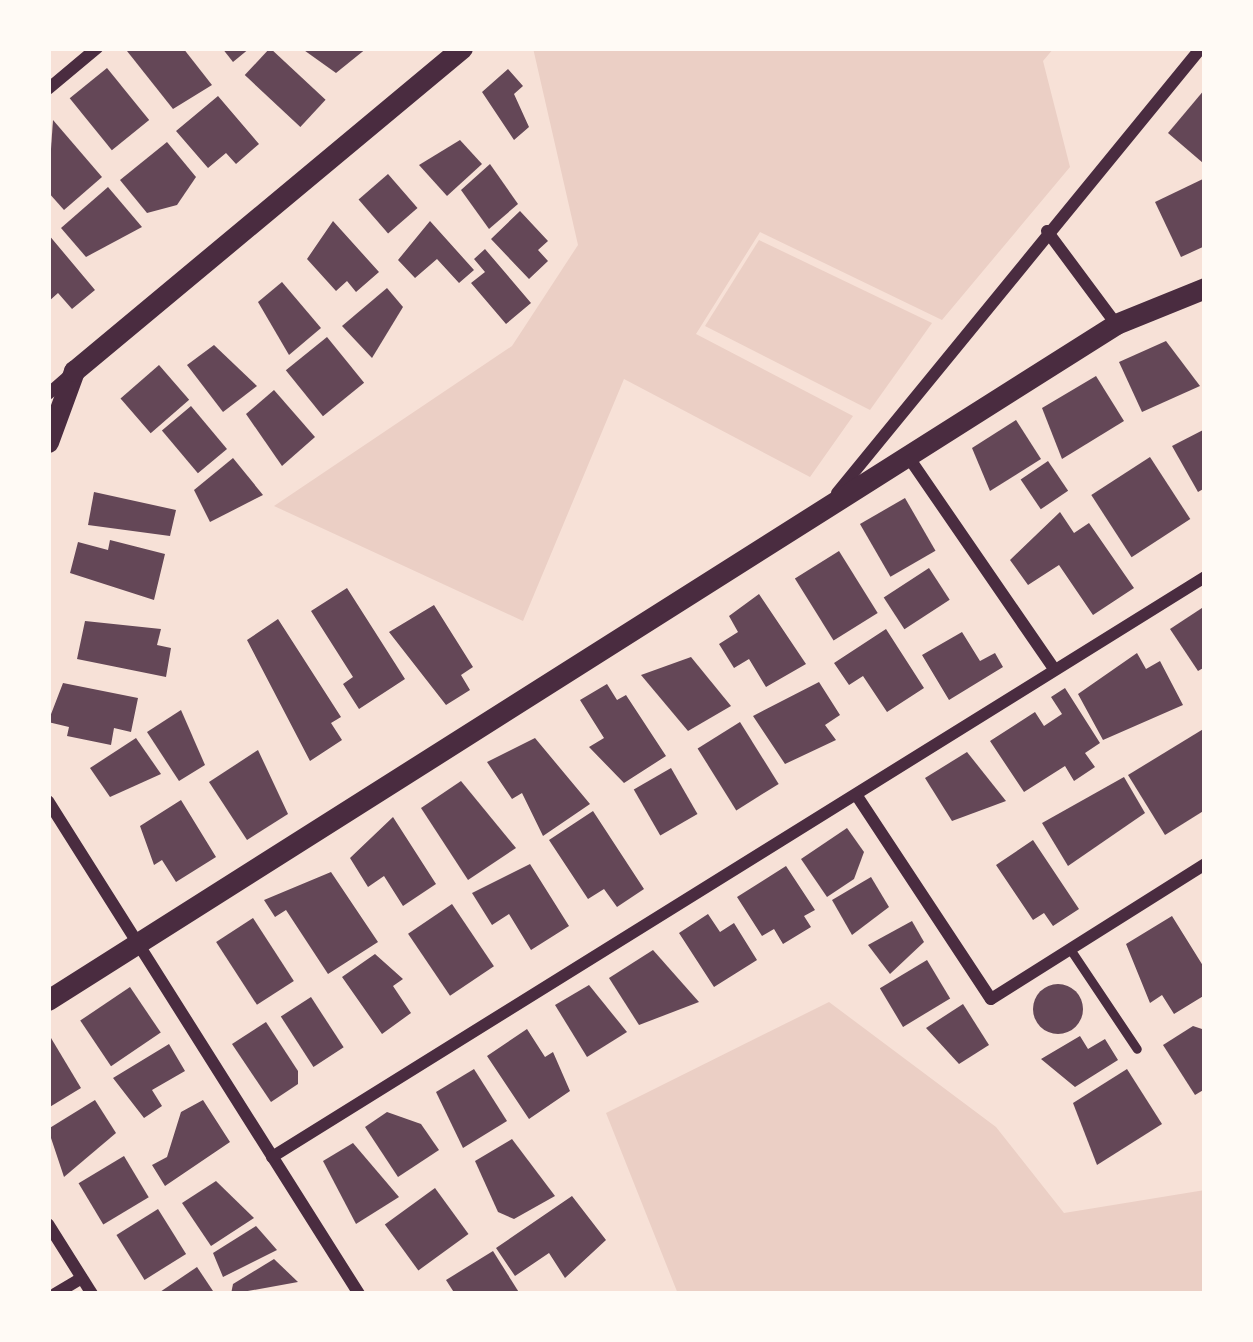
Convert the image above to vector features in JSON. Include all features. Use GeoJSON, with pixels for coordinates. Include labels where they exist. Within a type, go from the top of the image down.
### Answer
{"type":"FeatureCollection","features":[{"type":"Feature","properties":{"kind":"street"},"geometry":{"type":"LineString","coordinates":[[48,89],[97,48]]}},
{"type":"Feature","properties":{"kind":"street"},"geometry":{"type":"LineString","coordinates":[[48,394],[462,48]]}},
{"type":"Feature","properties":{"kind":"street"},"geometry":{"type":"LineString","coordinates":[[832,499],[1047,231],[1200,51]]}},
{"type":"Feature","properties":{"kind":"street"},"geometry":{"type":"LineString","coordinates":[[1047,231],[1116,325]]}},
{"type":"Feature","properties":{"kind":"street"},"geometry":{"type":"LineString","coordinates":[[48,1000],[832,499],[1116,325],[1205,288]]}},
{"type":"Feature","properties":{"kind":"street"},"geometry":{"type":"LineString","coordinates":[[48,442],[74,371]]}},
{"type":"Feature","properties":{"kind":"street"},"geometry":{"type":"LineString","coordinates":[[907,454],[1052,666]]}},
{"type":"Feature","properties":{"kind":"street"},"geometry":{"type":"LineString","coordinates":[[272,1157],[857,796],[1052,666],[1205,577]]}},
{"type":"Feature","properties":{"kind":"street"},"geometry":{"type":"LineString","coordinates":[[857,796],[991,999],[1205,864]]}},
{"type":"Feature","properties":{"kind":"street"},"geometry":{"type":"LineString","coordinates":[[48,802],[142,940],[154,978],[359,1294]]}},
{"type":"Feature","properties":{"kind":"street"},"geometry":{"type":"LineString","coordinates":[[48,1224],[92,1294]]}},
{"type":"Feature","properties":{"kind":"street"},"geometry":{"type":"LineString","coordinates":[[55,1294],[82,1278]]}},
{"type":"Feature","properties":{"kind":"lane"},"geometry":{"type":"LineString","coordinates":[[1070,949],[1137,1049]]}},
{"type":"Feature","properties":{"kind":"shaded area"},"geometry":{"type":"Polygon","coordinates":[[[533,48],[1054,48],[1043,61],[1070,167],[942,320],[760,232],[696,334],[853,416],[810,477],[624,379],[523,621],[274,506],[512,346],[578,245],[533,48]]]}},
{"type":"Feature","properties":{"kind":"shaded area"},"geometry":{"type":"Polygon","coordinates":[[[759,240],[932,323],[870,410],[705,326],[759,240]]]}},
{"type":"Feature","properties":{"kind":"shaded area"},"geometry":{"type":"Polygon","coordinates":[[[829,1002],[996,1127],[1064,1213],[1205,1190],[1205,1294],[678,1294],[606,1113],[829,1002]]]}},
{"type":"Feature","properties":{"kind":"building"},"geometry":{"type":"Polygon","coordinates":[[[183,48],[212,85],[173,109],[127,51],[183,48]]]}},
{"type":"Feature","properties":{"kind":"building"},"geometry":{"type":"Polygon","coordinates":[[[222,48],[250,48],[233,62],[222,48]]]}},
{"type":"Feature","properties":{"kind":"building"},"geometry":{"type":"Polygon","coordinates":[[[270,48],[326,100],[300,127],[245,75],[270,48]]]}},
{"type":"Feature","properties":{"kind":"building"},"geometry":{"type":"Polygon","coordinates":[[[301,48],[367,48],[336,73],[301,48]]]}},
{"type":"Feature","properties":{"kind":"building"},"geometry":{"type":"Polygon","coordinates":[[[107,68],[149,120],[112,150],[70,98],[107,68]]]}},
{"type":"Feature","properties":{"kind":"building"},"geometry":{"type":"Polygon","coordinates":[[[508,69],[523,86],[514,94],[529,127],[514,140],[482,92],[508,69]]]}},
{"type":"Feature","properties":{"kind":"building"},"geometry":{"type":"Polygon","coordinates":[[[1205,89],[1205,161],[1203,163],[1168,133],[1205,89]]]}},
{"type":"Feature","properties":{"kind":"building"},"geometry":{"type":"Polygon","coordinates":[[[218,96],[259,144],[236,164],[226,153],[208,168],[176,131],[218,96]]]}},
{"type":"Feature","properties":{"kind":"building"},"geometry":{"type":"Polygon","coordinates":[[[53,120],[102,177],[64,210],[48,192],[53,120]]]}},
{"type":"Feature","properties":{"kind":"building"},"geometry":{"type":"Polygon","coordinates":[[[460,140],[482,164],[447,196],[419,165],[460,140]]]}},
{"type":"Feature","properties":{"kind":"building"},"geometry":{"type":"Polygon","coordinates":[[[167,142],[196,177],[177,205],[147,213],[120,180],[167,142]]]}},
{"type":"Feature","properties":{"kind":"building"},"geometry":{"type":"Polygon","coordinates":[[[490,164],[518,204],[489,229],[461,190],[490,164]]]}},
{"type":"Feature","properties":{"kind":"building"},"geometry":{"type":"Polygon","coordinates":[[[388,174],[418,208],[388,234],[359,200],[388,174]]]}},
{"type":"Feature","properties":{"kind":"building"},"geometry":{"type":"Polygon","coordinates":[[[1205,178],[1205,246],[1181,257],[1155,202],[1205,178]]]}},
{"type":"Feature","properties":{"kind":"building"},"geometry":{"type":"Polygon","coordinates":[[[108,187],[142,227],[86,257],[61,228],[108,187]]]}},
{"type":"Feature","properties":{"kind":"building"},"geometry":{"type":"Polygon","coordinates":[[[520,211],[548,241],[538,250],[548,261],[529,279],[491,239],[520,211]]]}},
{"type":"Feature","properties":{"kind":"building"},"geometry":{"type":"Polygon","coordinates":[[[333,221],[379,272],[356,292],[347,281],[336,291],[307,259],[333,221]]]}},
{"type":"Feature","properties":{"kind":"building"},"geometry":{"type":"Polygon","coordinates":[[[430,221],[474,270],[459,283],[437,259],[415,278],[398,260],[430,221]]]}},
{"type":"Feature","properties":{"kind":"building"},"geometry":{"type":"Polygon","coordinates":[[[48,234],[95,290],[72,309],[58,293],[48,302],[48,234]]]}},
{"type":"Feature","properties":{"kind":"building"},"geometry":{"type":"Polygon","coordinates":[[[485,249],[531,303],[506,324],[471,283],[485,272],[474,259],[485,249]]]}},
{"type":"Feature","properties":{"kind":"building"},"geometry":{"type":"Polygon","coordinates":[[[282,282],[321,328],[289,355],[258,302],[282,282]]]}},
{"type":"Feature","properties":{"kind":"building"},"geometry":{"type":"Polygon","coordinates":[[[387,288],[403,307],[372,358],[342,326],[387,288]]]}},
{"type":"Feature","properties":{"kind":"building"},"geometry":{"type":"Polygon","coordinates":[[[327,337],[364,383],[323,416],[286,370],[327,337]]]}},
{"type":"Feature","properties":{"kind":"building"},"geometry":{"type":"Polygon","coordinates":[[[1166,341],[1200,386],[1142,412],[1119,362],[1166,341]]]}},
{"type":"Feature","properties":{"kind":"building"},"geometry":{"type":"Polygon","coordinates":[[[214,345],[257,386],[223,412],[187,365],[214,345]]]}},
{"type":"Feature","properties":{"kind":"building"},"geometry":{"type":"Polygon","coordinates":[[[159,365],[189,400],[151,433],[121,398],[159,365]]]}},
{"type":"Feature","properties":{"kind":"building"},"geometry":{"type":"Polygon","coordinates":[[[1096,376],[1124,421],[1062,459],[1042,408],[1096,376]]]}},
{"type":"Feature","properties":{"kind":"building"},"geometry":{"type":"Polygon","coordinates":[[[274,390],[315,437],[282,466],[246,414],[274,390]]]}},
{"type":"Feature","properties":{"kind":"building"},"geometry":{"type":"Polygon","coordinates":[[[191,406],[227,449],[198,473],[162,430],[191,406]]]}},
{"type":"Feature","properties":{"kind":"building"},"geometry":{"type":"Polygon","coordinates":[[[1016,420],[1041,459],[990,491],[972,448],[1016,420]]]}},
{"type":"Feature","properties":{"kind":"building"},"geometry":{"type":"Polygon","coordinates":[[[1205,429],[1205,488],[1198,492],[1172,446],[1205,429]]]}},
{"type":"Feature","properties":{"kind":"building"},"geometry":{"type":"Polygon","coordinates":[[[1150,457],[1190,519],[1132,557],[1091,495],[1150,457]]]}},
{"type":"Feature","properties":{"kind":"building"},"geometry":{"type":"Polygon","coordinates":[[[233,458],[263,495],[210,522],[194,490],[233,458]]]}},
{"type":"Feature","properties":{"kind":"building"},"geometry":{"type":"Polygon","coordinates":[[[1048,461],[1068,491],[1041,509],[1021,479],[1048,461]]]}},
{"type":"Feature","properties":{"kind":"building"},"geometry":{"type":"Polygon","coordinates":[[[94,492],[176,510],[170,536],[88,525],[94,492]]]}},
{"type":"Feature","properties":{"kind":"building"},"geometry":{"type":"Polygon","coordinates":[[[905,498],[936,551],[890,577],[860,524],[905,498]]]}},
{"type":"Feature","properties":{"kind":"building"},"geometry":{"type":"Polygon","coordinates":[[[1060,512],[1074,533],[1089,523],[1134,588],[1093,615],[1059,565],[1028,585],[1010,560],[1060,512]]]}},
{"type":"Feature","properties":{"kind":"building"},"geometry":{"type":"Polygon","coordinates":[[[110,540],[165,554],[154,600],[70,573],[78,542],[108,550],[110,540]]]}},
{"type":"Feature","properties":{"kind":"building"},"geometry":{"type":"Polygon","coordinates":[[[839,551],[878,613],[834,640],[795,579],[839,551]]]}},
{"type":"Feature","properties":{"kind":"building"},"geometry":{"type":"Polygon","coordinates":[[[929,568],[950,600],[904,629],[884,597],[929,568]]]}},
{"type":"Feature","properties":{"kind":"building"},"geometry":{"type":"Polygon","coordinates":[[[347,588],[405,679],[359,709],[343,684],[353,677],[311,611],[347,588]]]}},
{"type":"Feature","properties":{"kind":"building"},"geometry":{"type":"Polygon","coordinates":[[[759,594],[806,664],[766,687],[749,659],[734,668],[719,644],[738,632],[729,616],[759,594]]]}},
{"type":"Feature","properties":{"kind":"building"},"geometry":{"type":"Polygon","coordinates":[[[434,605],[473,667],[461,675],[470,690],[446,705],[389,632],[434,605]]]}},
{"type":"Feature","properties":{"kind":"building"},"geometry":{"type":"Polygon","coordinates":[[[1205,606],[1205,667],[1198,671],[1170,629],[1205,606]]]}},
{"type":"Feature","properties":{"kind":"building"},"geometry":{"type":"Polygon","coordinates":[[[278,619],[341,717],[331,723],[342,740],[310,761],[247,640],[278,619]]]}},
{"type":"Feature","properties":{"kind":"building"},"geometry":{"type":"Polygon","coordinates":[[[85,621],[161,629],[157,645],[171,648],[166,677],[77,659],[85,621]]]}},
{"type":"Feature","properties":{"kind":"building"},"geometry":{"type":"Polygon","coordinates":[[[886,629],[924,688],[887,712],[863,676],[849,685],[834,663],[886,629]]]}},
{"type":"Feature","properties":{"kind":"building"},"geometry":{"type":"Polygon","coordinates":[[[962,632],[980,661],[995,653],[1003,667],[949,700],[922,655],[962,632]]]}},
{"type":"Feature","properties":{"kind":"building"},"geometry":{"type":"Polygon","coordinates":[[[1137,653],[1146,669],[1160,661],[1183,705],[1103,740],[1078,694],[1137,653]]]}},
{"type":"Feature","properties":{"kind":"building"},"geometry":{"type":"Polygon","coordinates":[[[691,657],[731,706],[688,731],[641,675],[691,657]]]}},
{"type":"Feature","properties":{"kind":"building"},"geometry":{"type":"Polygon","coordinates":[[[819,682],[840,715],[825,725],[836,740],[785,764],[753,716],[819,682]]]}},
{"type":"Feature","properties":{"kind":"building"},"geometry":{"type":"Polygon","coordinates":[[[63,683],[138,698],[131,732],[114,728],[111,745],[67,736],[69,727],[48,722],[63,683]]]}},
{"type":"Feature","properties":{"kind":"building"},"geometry":{"type":"Polygon","coordinates":[[[607,684],[617,700],[626,695],[666,756],[624,783],[589,747],[604,738],[580,700],[607,684]]]}},
{"type":"Feature","properties":{"kind":"building"},"geometry":{"type":"Polygon","coordinates":[[[1065,688],[1100,743],[1085,753],[1095,767],[1074,781],[1065,766],[1024,792],[990,741],[1035,712],[1044,726],[1062,714],[1051,697],[1065,688]]]}},
{"type":"Feature","properties":{"kind":"building"},"geometry":{"type":"Polygon","coordinates":[[[181,710],[205,765],[179,781],[147,732],[181,710]]]}},
{"type":"Feature","properties":{"kind":"building"},"geometry":{"type":"Polygon","coordinates":[[[740,722],[779,784],[736,810],[698,748],[740,722]]]}},
{"type":"Feature","properties":{"kind":"building"},"geometry":{"type":"Polygon","coordinates":[[[1205,728],[1205,810],[1165,835],[1128,775],[1205,728]]]}},
{"type":"Feature","properties":{"kind":"building"},"geometry":{"type":"Polygon","coordinates":[[[136,738],[161,774],[110,797],[90,768],[136,738]]]}},
{"type":"Feature","properties":{"kind":"building"},"geometry":{"type":"Polygon","coordinates":[[[535,738],[590,804],[543,836],[522,793],[512,799],[487,762],[535,738]]]}},
{"type":"Feature","properties":{"kind":"building"},"geometry":{"type":"Polygon","coordinates":[[[258,750],[288,814],[247,840],[209,782],[258,750]]]}},
{"type":"Feature","properties":{"kind":"building"},"geometry":{"type":"Polygon","coordinates":[[[967,752],[1006,801],[952,821],[925,778],[967,752]]]}},
{"type":"Feature","properties":{"kind":"building"},"geometry":{"type":"Polygon","coordinates":[[[671,768],[698,814],[660,835],[634,790],[671,768]]]}},
{"type":"Feature","properties":{"kind":"building"},"geometry":{"type":"Polygon","coordinates":[[[1124,777],[1145,813],[1068,866],[1042,823],[1124,777]]]}},
{"type":"Feature","properties":{"kind":"building"},"geometry":{"type":"Polygon","coordinates":[[[461,781],[516,848],[468,880],[421,808],[461,781]]]}},
{"type":"Feature","properties":{"kind":"building"},"geometry":{"type":"Polygon","coordinates":[[[181,800],[216,857],[176,882],[162,860],[154,865],[140,826],[181,800]]]}},
{"type":"Feature","properties":{"kind":"building"},"geometry":{"type":"Polygon","coordinates":[[[593,811],[644,889],[617,907],[604,889],[588,899],[549,840],[593,811]]]}},
{"type":"Feature","properties":{"kind":"building"},"geometry":{"type":"Polygon","coordinates":[[[393,817],[436,884],[403,906],[384,876],[368,887],[350,858],[393,817]]]}},
{"type":"Feature","properties":{"kind":"building"},"geometry":{"type":"Polygon","coordinates":[[[847,828],[864,852],[854,879],[827,897],[801,859],[847,828]]]}},
{"type":"Feature","properties":{"kind":"building"},"geometry":{"type":"Polygon","coordinates":[[[1033,840],[1079,909],[1053,926],[1044,913],[1033,920],[996,865],[1033,840]]]}},
{"type":"Feature","properties":{"kind":"building"},"geometry":{"type":"Polygon","coordinates":[[[530,864],[569,926],[531,950],[509,914],[492,925],[472,893],[530,864]]]}},
{"type":"Feature","properties":{"kind":"building"},"geometry":{"type":"Polygon","coordinates":[[[786,866],[815,910],[804,916],[811,927],[783,944],[774,929],[762,936],[737,897],[786,866]]]}},
{"type":"Feature","properties":{"kind":"building"},"geometry":{"type":"Polygon","coordinates":[[[331,872],[378,942],[328,974],[286,910],[275,917],[264,900],[331,872]]]}},
{"type":"Feature","properties":{"kind":"building"},"geometry":{"type":"Polygon","coordinates":[[[871,877],[889,907],[852,935],[832,900],[871,877]]]}},
{"type":"Feature","properties":{"kind":"building"},"geometry":{"type":"Polygon","coordinates":[[[452,904],[494,966],[450,996],[408,934],[452,904]]]}},
{"type":"Feature","properties":{"kind":"building"},"geometry":{"type":"Polygon","coordinates":[[[708,914],[720,932],[734,923],[757,960],[714,987],[679,933],[708,914]]]}},
{"type":"Feature","properties":{"kind":"building"},"geometry":{"type":"Polygon","coordinates":[[[1172,916],[1205,969],[1205,995],[1174,1014],[1162,995],[1150,1003],[1126,944],[1172,916]]]}},
{"type":"Feature","properties":{"kind":"building"},"geometry":{"type":"Polygon","coordinates":[[[253,918],[294,981],[257,1005],[216,942],[253,918]]]}},
{"type":"Feature","properties":{"kind":"building"},"geometry":{"type":"Polygon","coordinates":[[[912,921],[924,942],[890,974],[868,945],[912,921]]]}},
{"type":"Feature","properties":{"kind":"building"},"geometry":{"type":"Polygon","coordinates":[[[653,950],[699,1002],[639,1025],[609,978],[653,950]]]}},
{"type":"Feature","properties":{"kind":"building"},"geometry":{"type":"Polygon","coordinates":[[[375,954],[403,979],[393,986],[411,1013],[382,1034],[342,977],[375,954]]]}},
{"type":"Feature","properties":{"kind":"building"},"geometry":{"type":"Polygon","coordinates":[[[927,960],[950,999],[903,1027],[880,988],[927,960]]]}},
{"type":"Feature","properties":{"kind":"building"},"geometry":{"type":"Polygon","coordinates":[[[1058,984],[1075,992],[1083,1009],[1075,1026],[1058,1034],[1041,1026],[1033,1009],[1041,992],[1058,984]]]}},
{"type":"Feature","properties":{"kind":"building"},"geometry":{"type":"Polygon","coordinates":[[[589,985],[627,1032],[587,1057],[555,1005],[589,985]]]}},
{"type":"Feature","properties":{"kind":"building"},"geometry":{"type":"Polygon","coordinates":[[[130,987],[161,1033],[111,1066],[80,1021],[130,987]]]}},
{"type":"Feature","properties":{"kind":"building"},"geometry":{"type":"Polygon","coordinates":[[[311,997],[344,1047],[313,1067],[281,1017],[311,997]]]}},
{"type":"Feature","properties":{"kind":"building"},"geometry":{"type":"Polygon","coordinates":[[[963,1004],[989,1045],[959,1064],[926,1028],[963,1004]]]}},
{"type":"Feature","properties":{"kind":"building"},"geometry":{"type":"Polygon","coordinates":[[[266,1022],[298,1071],[298,1084],[271,1102],[232,1044],[266,1022]]]}},
{"type":"Feature","properties":{"kind":"building"},"geometry":{"type":"Polygon","coordinates":[[[1193,1026],[1205,1030],[1205,1089],[1195,1095],[1163,1045],[1193,1026]]]}},
{"type":"Feature","properties":{"kind":"building"},"geometry":{"type":"Polygon","coordinates":[[[527,1029],[545,1057],[553,1052],[570,1091],[529,1119],[487,1056],[527,1029]]]}},
{"type":"Feature","properties":{"kind":"building"},"geometry":{"type":"Polygon","coordinates":[[[48,1033],[81,1088],[48,1108],[48,1033]]]}},
{"type":"Feature","properties":{"kind":"building"},"geometry":{"type":"Polygon","coordinates":[[[1080,1036],[1088,1049],[1105,1039],[1118,1060],[1075,1087],[1041,1059],[1080,1036]]]}},
{"type":"Feature","properties":{"kind":"building"},"geometry":{"type":"Polygon","coordinates":[[[169,1044],[185,1071],[152,1090],[162,1106],[144,1118],[113,1078],[169,1044]]]}},
{"type":"Feature","properties":{"kind":"building"},"geometry":{"type":"Polygon","coordinates":[[[474,1069],[507,1121],[463,1148],[436,1092],[474,1069]]]}},
{"type":"Feature","properties":{"kind":"building"},"geometry":{"type":"Polygon","coordinates":[[[1127,1069],[1162,1124],[1097,1165],[1073,1103],[1127,1069]]]}},
{"type":"Feature","properties":{"kind":"building"},"geometry":{"type":"Polygon","coordinates":[[[95,1100],[116,1133],[64,1177],[48,1129],[95,1100]]]}},
{"type":"Feature","properties":{"kind":"building"},"geometry":{"type":"Polygon","coordinates":[[[203,1100],[230,1142],[165,1186],[152,1165],[167,1157],[181,1112],[203,1100]]]}},
{"type":"Feature","properties":{"kind":"building"},"geometry":{"type":"Polygon","coordinates":[[[387,1112],[421,1124],[439,1150],[398,1177],[365,1127],[387,1112]]]}},
{"type":"Feature","properties":{"kind":"building"},"geometry":{"type":"Polygon","coordinates":[[[512,1139],[555,1196],[514,1219],[498,1212],[475,1161],[512,1139]]]}},
{"type":"Feature","properties":{"kind":"building"},"geometry":{"type":"Polygon","coordinates":[[[353,1143],[399,1197],[356,1224],[323,1161],[353,1143]]]}},
{"type":"Feature","properties":{"kind":"building"},"geometry":{"type":"Polygon","coordinates":[[[124,1156],[149,1197],[103,1224],[79,1183],[124,1156]]]}},
{"type":"Feature","properties":{"kind":"building"},"geometry":{"type":"Polygon","coordinates":[[[216,1181],[254,1218],[211,1246],[182,1203],[216,1181]]]}},
{"type":"Feature","properties":{"kind":"building"},"geometry":{"type":"Polygon","coordinates":[[[435,1188],[469,1234],[418,1271],[385,1224],[435,1188]]]}},
{"type":"Feature","properties":{"kind":"building"},"geometry":{"type":"Polygon","coordinates":[[[572,1196],[606,1240],[565,1278],[549,1253],[515,1276],[496,1248],[572,1196]]]}},
{"type":"Feature","properties":{"kind":"building"},"geometry":{"type":"Polygon","coordinates":[[[158,1209],[186,1254],[145,1280],[116,1235],[158,1209]]]}},
{"type":"Feature","properties":{"kind":"building"},"geometry":{"type":"Polygon","coordinates":[[[256,1226],[277,1250],[223,1277],[213,1253],[256,1226]]]}},
{"type":"Feature","properties":{"kind":"building"},"geometry":{"type":"Polygon","coordinates":[[[493,1251],[520,1294],[455,1294],[446,1280],[493,1251]]]}},
{"type":"Feature","properties":{"kind":"building"},"geometry":{"type":"Polygon","coordinates":[[[274,1259],[298,1282],[231,1294],[233,1284],[274,1259]]]}},
{"type":"Feature","properties":{"kind":"building"},"geometry":{"type":"Polygon","coordinates":[[[197,1267],[215,1294],[157,1294],[197,1267]]]}}]}
